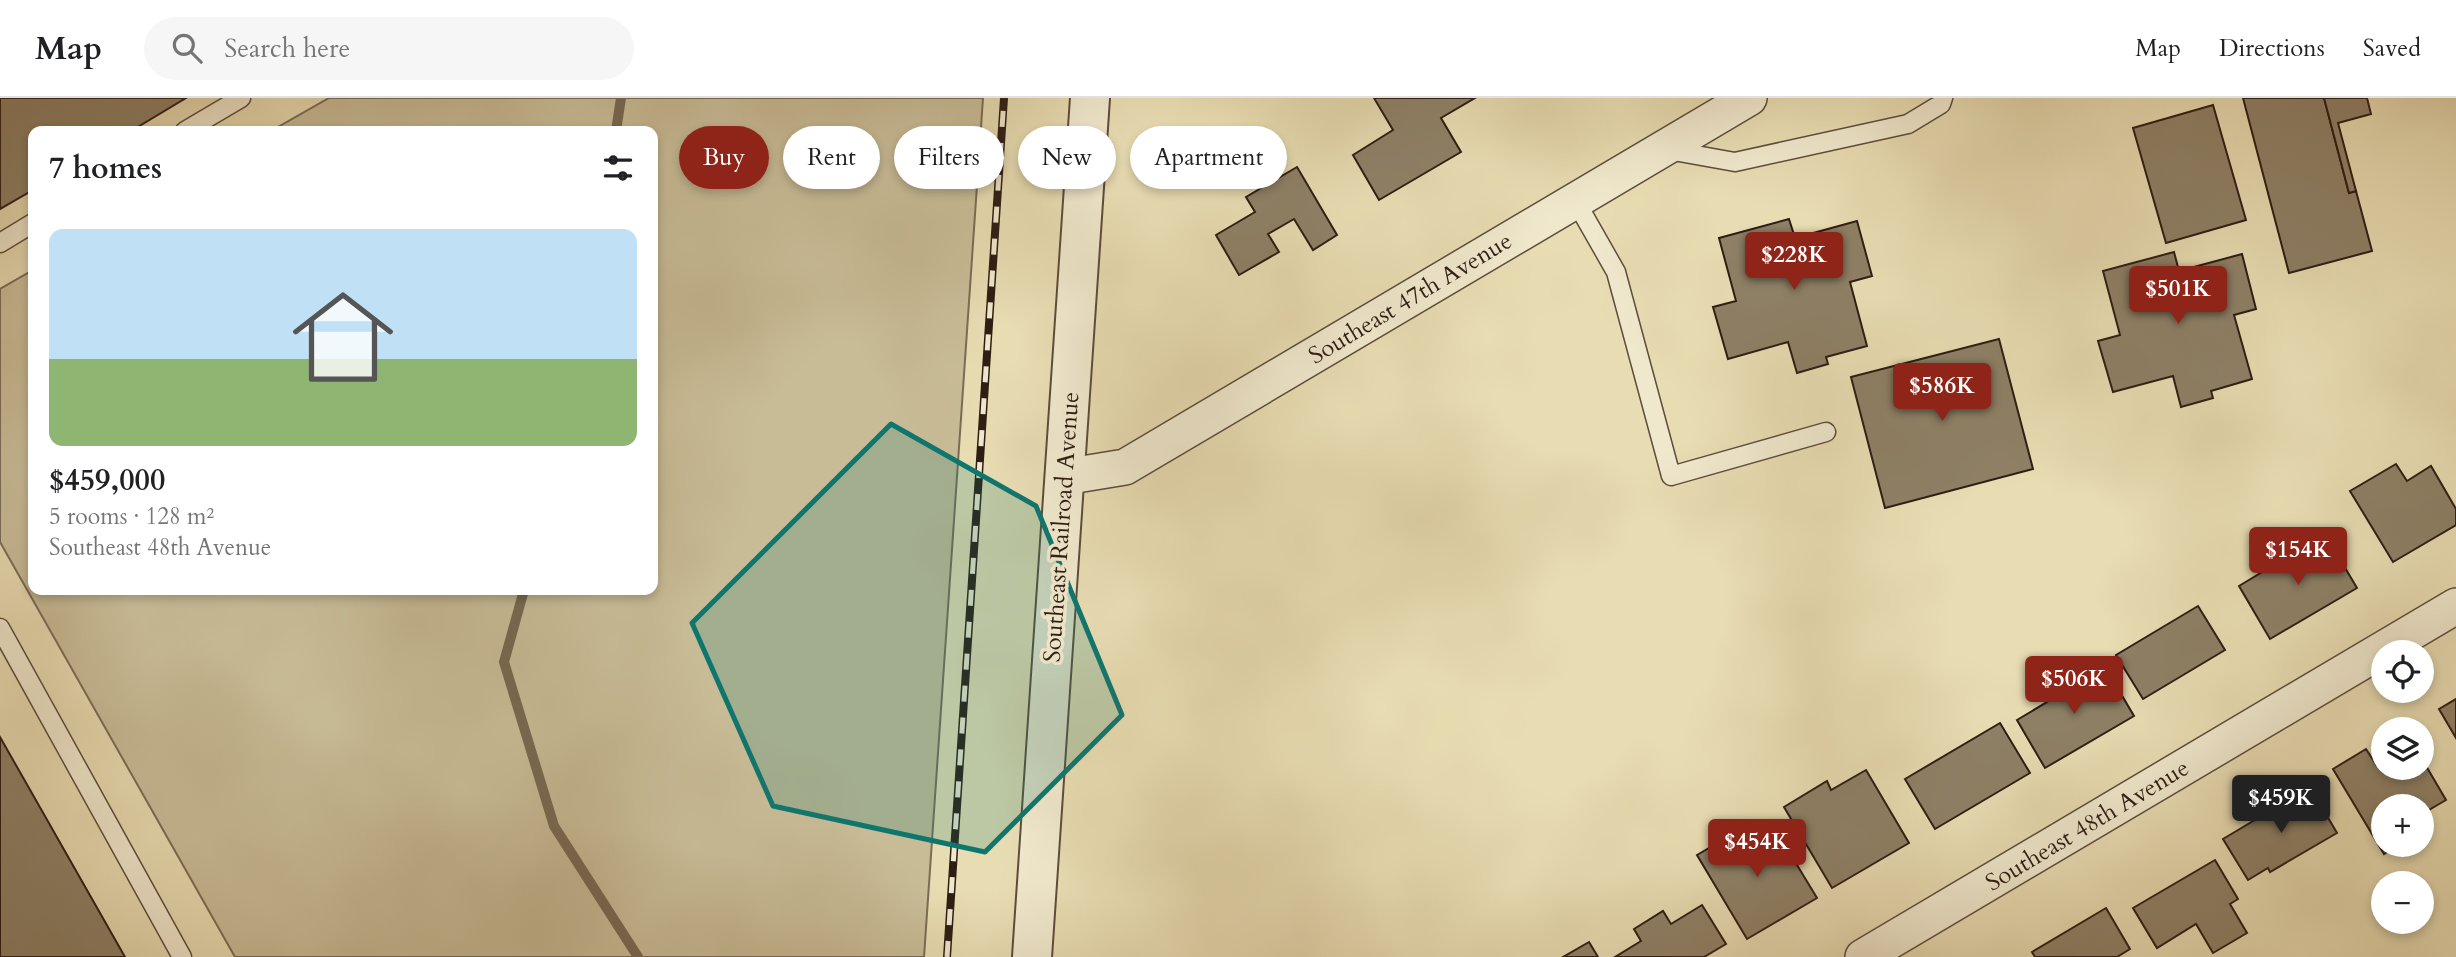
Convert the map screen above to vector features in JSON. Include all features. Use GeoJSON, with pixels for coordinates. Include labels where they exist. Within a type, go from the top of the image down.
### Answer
{"type":"FeatureCollection","features":[{"type":"Feature","properties":{"kind":"street","name":"Southeast Railroad Avenue"},"geometry":{"type":"LineString","coordinates":[[1032,957],[1090,98]]}},
{"type":"Feature","properties":{"kind":"street","name":"Southeast 47th Avenue"},"geometry":{"type":"LineString","coordinates":[[1064,477],[1125,467],[1749,98]]}},
{"type":"Feature","properties":{"kind":"street","name":"Southeast 48th Avenue"},"geometry":{"type":"LineString","coordinates":[[1863,957],[2456,606]]}},
{"type":"Feature","properties":{"kind":"lane"},"geometry":{"type":"LineString","coordinates":[[193,126],[241,98]]}},
{"type":"Feature","properties":{"kind":"lane"},"geometry":{"type":"LineString","coordinates":[[1661,149],[1735,162],[1908,124],[1941,104],[1942,98]]}},
{"type":"Feature","properties":{"kind":"lane"},"geometry":{"type":"LineString","coordinates":[[1576,200],[1616,272],[1671,476],[1826,432]]}},
{"type":"Feature","properties":{"kind":"lane"},"geometry":{"type":"LineString","coordinates":[[0,243],[28,226]]}},
{"type":"Feature","properties":{"kind":"lane"},"geometry":{"type":"LineString","coordinates":[[0,628],[182,957]]}},
{"type":"Feature","properties":{"kind":"highlighted area"},"geometry":{"type":"Polygon","coordinates":[[[891,424],[1036,506],[1122,715],[985,852],[773,806],[692,623],[891,424]]]}},
{"type":"Feature","properties":{"kind":"shaded area"},"geometry":{"type":"Polygon","coordinates":[[[329,98],[983,98],[981,126],[894,126],[894,189],[977,189],[924,957],[235,957],[30,595],[658,595],[658,126],[280,126],[329,98]]]}},
{"type":"Feature","properties":{"kind":"shaded area"},"geometry":{"type":"Polygon","coordinates":[[[28,273],[28,591],[0,542],[0,289],[28,273]]]}},
{"type":"Feature","properties":{"kind":"building"},"geometry":{"type":"Polygon","coordinates":[[[0,98],[186,98],[139,126],[28,126],[28,193],[0,209],[0,98]]]}},
{"type":"Feature","properties":{"kind":"building"},"geometry":{"type":"Polygon","coordinates":[[[1374,98],[1475,98],[1441,118],[1461,152],[1379,200],[1353,155],[1393,130],[1374,98]]]}},
{"type":"Feature","properties":{"kind":"building"},"geometry":{"type":"Polygon","coordinates":[[[2243,98],[2324,98],[2349,193],[2356,191],[2372,251],[2289,273],[2243,98]]]}},
{"type":"Feature","properties":{"kind":"building"},"geometry":{"type":"Polygon","coordinates":[[[2324,98],[2367,98],[2371,114],[2338,123],[2356,191],[2349,193],[2324,98]]]}},
{"type":"Feature","properties":{"kind":"building"},"geometry":{"type":"Polygon","coordinates":[[[2213,105],[2246,220],[2166,243],[2133,128],[2213,105]]]}},
{"type":"Feature","properties":{"kind":"building"},"geometry":{"type":"Polygon","coordinates":[[[1297,167],[1337,235],[1313,250],[1294,219],[1268,234],[1279,252],[1239,275],[1216,235],[1255,212],[1246,197],[1260,189],[1287,189],[1287,173],[1297,167]]]}},
{"type":"Feature","properties":{"kind":"building"},"geometry":{"type":"Polygon","coordinates":[[[1789,219],[1795,238],[1857,221],[1872,276],[1850,282],[1867,346],[1826,357],[1828,364],[1797,373],[1788,342],[1728,359],[1713,307],[1736,301],[1719,238],[1789,219]]]}},
{"type":"Feature","properties":{"kind":"building"},"geometry":{"type":"Polygon","coordinates":[[[2174,252],[2179,271],[2242,254],[2256,309],[2234,315],[2252,379],[2211,391],[2213,398],[2181,407],[2173,376],[2113,392],[2098,341],[2120,335],[2103,271],[2174,252]]]}},
{"type":"Feature","properties":{"kind":"building"},"geometry":{"type":"Polygon","coordinates":[[[1999,339],[2033,469],[1885,508],[1851,377],[1999,339]]]}},
{"type":"Feature","properties":{"kind":"building"},"geometry":{"type":"Polygon","coordinates":[[[2396,464],[2407,481],[2431,466],[2456,509],[2456,525],[2393,562],[2350,491],[2396,464]]]}},
{"type":"Feature","properties":{"kind":"building"},"geometry":{"type":"Polygon","coordinates":[[[2325,534],[2357,588],[2270,639],[2239,586],[2325,534]]]}},
{"type":"Feature","properties":{"kind":"building"},"geometry":{"type":"Polygon","coordinates":[[[2198,606],[2225,650],[2143,699],[2116,655],[2198,606]]]}},
{"type":"Feature","properties":{"kind":"building"},"geometry":{"type":"Polygon","coordinates":[[[2074,666],[2086,686],[2108,672],[2134,716],[2045,768],[2017,720],[2062,693],[2053,678],[2074,666]]]}},
{"type":"Feature","properties":{"kind":"building"},"geometry":{"type":"Polygon","coordinates":[[[2456,699],[2456,738],[2439,709],[2456,699]]]}},
{"type":"Feature","properties":{"kind":"building"},"geometry":{"type":"Polygon","coordinates":[[[2000,723],[2030,773],[1935,829],[1905,779],[2000,723]]]}},
{"type":"Feature","properties":{"kind":"building"},"geometry":{"type":"Polygon","coordinates":[[[0,737],[125,957],[0,957],[0,737]]]}},
{"type":"Feature","properties":{"kind":"building"},"geometry":{"type":"Polygon","coordinates":[[[2366,749],[2371,757],[2371,780],[2434,780],[2446,800],[2434,807],[2434,794],[2371,794],[2371,832],[2333,769],[2366,749]]]}},
{"type":"Feature","properties":{"kind":"building"},"geometry":{"type":"Polygon","coordinates":[[[1866,770],[1909,843],[1832,888],[1784,807],[1827,781],[1831,790],[1866,770]]]}},
{"type":"Feature","properties":{"kind":"building"},"geometry":{"type":"Polygon","coordinates":[[[2310,787],[2337,833],[2270,872],[2268,868],[2248,880],[2223,839],[2310,787]]]}},
{"type":"Feature","properties":{"kind":"building"},"geometry":{"type":"Polygon","coordinates":[[[1750,824],[1758,836],[1774,827],[1817,898],[1747,939],[1697,855],[1750,824]]]}},
{"type":"Feature","properties":{"kind":"building"},"geometry":{"type":"Polygon","coordinates":[[[2215,860],[2238,899],[2230,904],[2247,933],[2213,953],[2196,924],[2157,948],[2133,908],[2215,860]]]}},
{"type":"Feature","properties":{"kind":"building"},"geometry":{"type":"Polygon","coordinates":[[[1702,905],[1726,944],[1704,957],[1615,957],[1641,941],[1634,929],[1663,911],[1671,924],[1702,905]]]}},
{"type":"Feature","properties":{"kind":"building"},"geometry":{"type":"Polygon","coordinates":[[[2106,908],[2130,949],[2117,957],[2035,957],[2032,952],[2106,908]]]}},
{"type":"Feature","properties":{"kind":"building"},"geometry":{"type":"Polygon","coordinates":[[[1589,942],[1598,957],[1563,957],[1589,942]]]}},
{"type":"Feature","properties":{"kind":"waterway"},"geometry":{"type":"LineString","coordinates":[[617,126],[621,98]]}},
{"type":"Feature","properties":{"kind":"waterway"},"geometry":{"type":"LineString","coordinates":[[523,595],[504,662],[554,826],[638,957]]}},
{"type":"Feature","properties":{"kind":"railway"},"geometry":{"type":"LineString","coordinates":[[947,957],[1004,98]]}}]}
